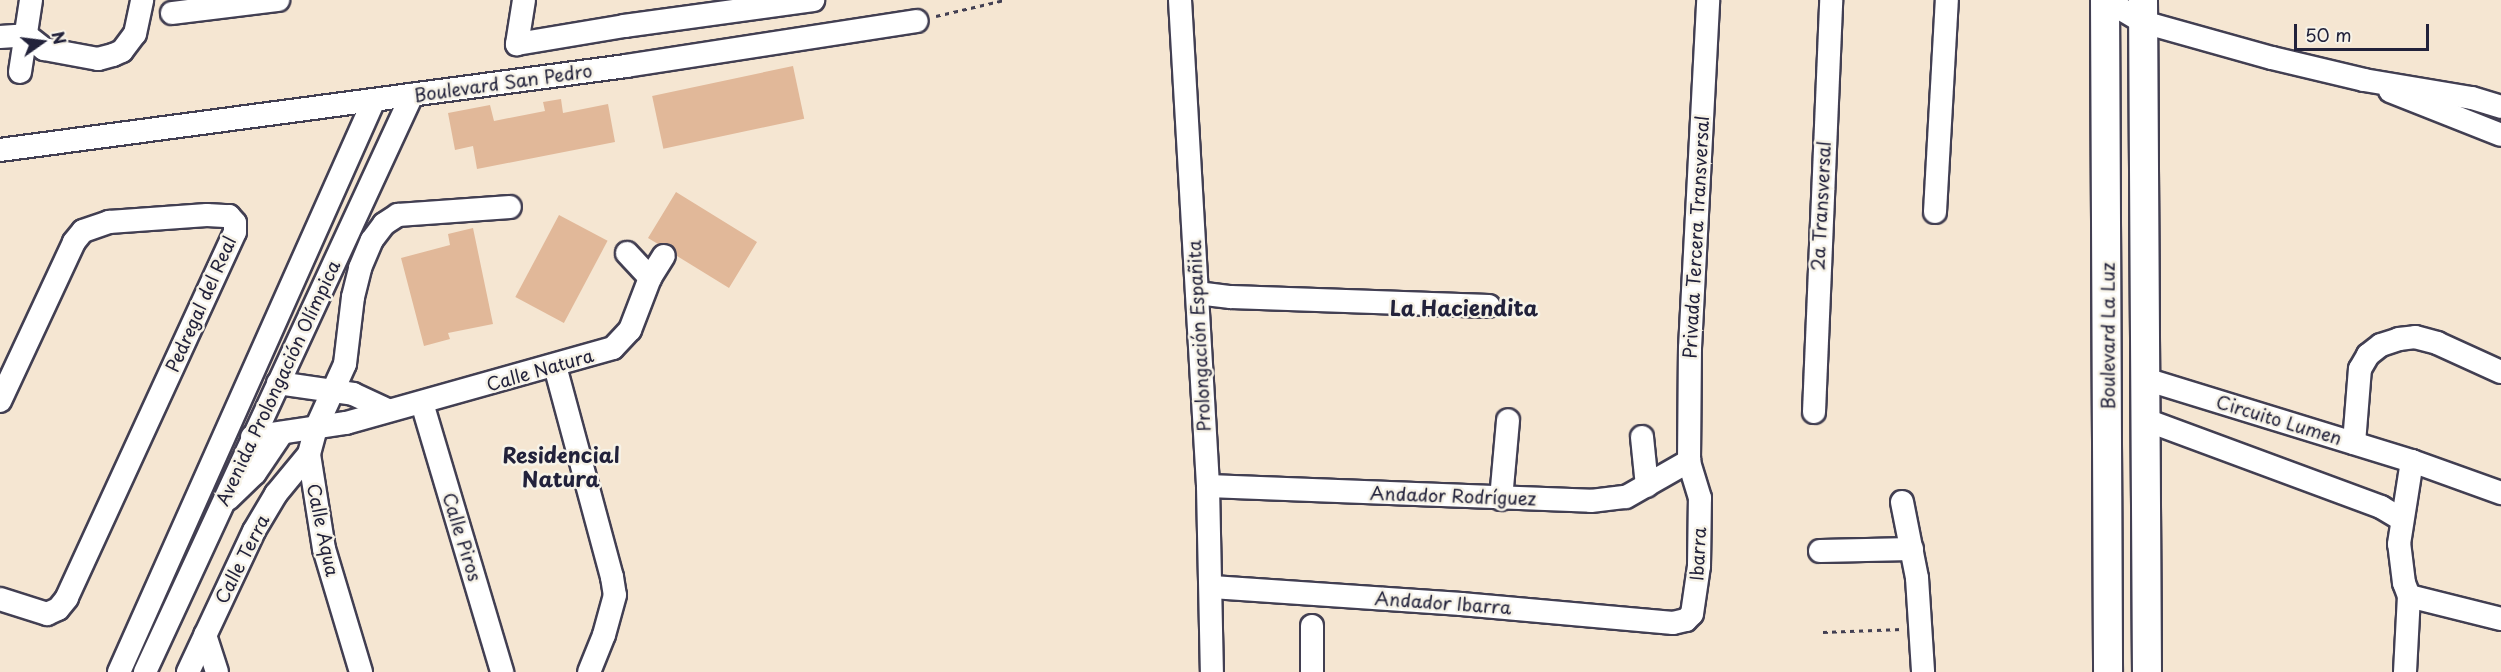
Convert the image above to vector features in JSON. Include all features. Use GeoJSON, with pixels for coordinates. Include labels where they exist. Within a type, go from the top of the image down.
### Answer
{"type":"FeatureCollection","features":[{"type":"Feature","properties":{"kind":"main road","name":"Boulevard La Luz"},"geometry":{"type":"LineString","coordinates":[[2105,0],[2108,672]]}},
{"type":"Feature","properties":{"kind":"main road","name":"Boulevard La Luz"},"geometry":{"type":"LineString","coordinates":[[2143,11],[2147,672]]}},
{"type":"Feature","properties":{"kind":"street"},"geometry":{"type":"LineString","coordinates":[[20,72],[31,0]]}},
{"type":"Feature","properties":{"kind":"street"},"geometry":{"type":"LineString","coordinates":[[0,38],[26,35],[44,49],[98,59],[122,51],[129,44],[135,34],[142,0]]}},
{"type":"Feature","properties":{"kind":"street"},"geometry":{"type":"LineString","coordinates":[[172,13],[219,4],[278,0]]}},
{"type":"Feature","properties":{"kind":"street","name":"Boulevard San Pedro"},"geometry":{"type":"LineString","coordinates":[[524,0],[517,44],[624,26],[813,0]]}},
{"type":"Feature","properties":{"kind":"street","name":"Prolongación Españita"},"geometry":{"type":"LineString","coordinates":[[1180,0],[1208,486],[1212,587],[1212,672]]}},
{"type":"Feature","properties":{"kind":"street","name":"Privada Tercera Transversal"},"geometry":{"type":"LineString","coordinates":[[1691,467],[1690,348],[1708,0]]}},
{"type":"Feature","properties":{"kind":"street","name":"2a Transversal"},"geometry":{"type":"LineString","coordinates":[[1814,412],[1819,236],[1831,0]]}},
{"type":"Feature","properties":{"kind":"street"},"geometry":{"type":"LineString","coordinates":[[1935,212],[1947,0]]}},
{"type":"Feature","properties":{"kind":"street"},"geometry":{"type":"LineString","coordinates":[[2105,0],[2364,80],[2501,135]]}},
{"type":"Feature","properties":{"kind":"street"},"geometry":{"type":"LineString","coordinates":[[752,10],[754,46]]}},
{"type":"Feature","properties":{"kind":"street","name":"Boulevard San Pedro"},"geometry":{"type":"LineString","coordinates":[[0,150],[626,66],[917,21]]}},
{"type":"Feature","properties":{"kind":"street"},"geometry":{"type":"LineString","coordinates":[[2364,80],[2436,90],[2501,107]]}},
{"type":"Feature","properties":{"kind":"street","name":"Avenida Prolongación Olímpica"},"geometry":{"type":"LineString","coordinates":[[145,672],[412,95]]}},
{"type":"Feature","properties":{"kind":"street","name":"Avenida Prolongación Olímpica"},"geometry":{"type":"LineString","coordinates":[[119,672],[374,100]]}},
{"type":"Feature","properties":{"kind":"street"},"geometry":{"type":"LineString","coordinates":[[334,390],[345,364],[358,277],[372,240],[384,224],[398,215],[510,207]]}},
{"type":"Feature","properties":{"kind":"street","name":"Pedregal del Real"},"geometry":{"type":"LineString","coordinates":[[0,401],[74,242],[82,231],[109,222],[207,215],[229,216],[235,223],[235,232],[67,598],[58,609],[46,614],[0,599]]}},
{"type":"Feature","properties":{"kind":"street"},"geometry":{"type":"LineString","coordinates":[[627,253],[650,278]]}},
{"type":"Feature","properties":{"kind":"street","name":"Calle Natura"},"geometry":{"type":"LineString","coordinates":[[252,437],[346,423],[613,348],[630,330],[650,278],[664,256]]}},
{"type":"Feature","properties":{"kind":"street"},"geometry":{"type":"LineString","coordinates":[[292,285],[318,297]]}},
{"type":"Feature","properties":{"kind":"street"},"geometry":{"type":"LineString","coordinates":[[1197,293],[1231,297],[1489,306]]}},
{"type":"Feature","properties":{"kind":"street"},"geometry":{"type":"LineString","coordinates":[[2354,443],[2360,369],[2368,355],[2381,345],[2398,339],[2415,337],[2437,343],[2501,372]]}},
{"type":"Feature","properties":{"kind":"street"},"geometry":{"type":"LineString","coordinates":[[555,366],[615,595],[604,634],[589,672]]}},
{"type":"Feature","properties":{"kind":"street","name":"Circuito Lumen"},"geometry":{"type":"LineString","coordinates":[[2145,379],[2354,443],[2501,493]]}},
{"type":"Feature","properties":{"kind":"street"},"geometry":{"type":"LineString","coordinates":[[278,383],[334,390],[371,401],[388,410]]}},
{"type":"Feature","properties":{"kind":"street","name":"Calle Aqua"},"geometry":{"type":"LineString","coordinates":[[334,390],[316,428],[309,454],[315,508],[324,549],[361,672]]}},
{"type":"Feature","properties":{"kind":"street","name":"Calle Piros"},"geometry":{"type":"LineString","coordinates":[[422,403],[502,672]]}},
{"type":"Feature","properties":{"kind":"street"},"geometry":{"type":"LineString","coordinates":[[1500,499],[1508,420]]}},
{"type":"Feature","properties":{"kind":"street"},"geometry":{"type":"LineString","coordinates":[[2146,420],[2381,507],[2401,519]]}},
{"type":"Feature","properties":{"kind":"street"},"geometry":{"type":"LineString","coordinates":[[220,506],[255,473],[282,433]]}},
{"type":"Feature","properties":{"kind":"street"},"geometry":{"type":"LineString","coordinates":[[1642,437],[1647,486]]}},
{"type":"Feature","properties":{"kind":"street","name":"Calle Terra"},"geometry":{"type":"LineString","coordinates":[[188,672],[254,531],[276,494],[309,454]]}},
{"type":"Feature","properties":{"kind":"street"},"geometry":{"type":"LineString","coordinates":[[2405,672],[2409,596],[2401,562],[2401,519],[2412,462]]}},
{"type":"Feature","properties":{"kind":"street","name":"Andador Rodríguez"},"geometry":{"type":"LineString","coordinates":[[1208,486],[1500,499],[1612,500],[1626,497],[1691,467]]}},
{"type":"Feature","properties":{"kind":"street","name":"Ibarra"},"geometry":{"type":"LineString","coordinates":[[1673,623],[1686,620],[1692,614],[1695,604],[1699,566],[1700,498],[1691,467]]}},
{"type":"Feature","properties":{"kind":"street"},"geometry":{"type":"LineString","coordinates":[[1902,502],[1917,578],[1923,672]]}},
{"type":"Feature","properties":{"kind":"street"},"geometry":{"type":"LineString","coordinates":[[1820,551],[1912,549]]}},
{"type":"Feature","properties":{"kind":"street","name":"Andador Ibarra"},"geometry":{"type":"LineString","coordinates":[[1212,587],[1461,604],[1673,623]]}},
{"type":"Feature","properties":{"kind":"street"},"geometry":{"type":"LineString","coordinates":[[2409,596],[2501,619]]}},
{"type":"Feature","properties":{"kind":"street"},"geometry":{"type":"LineString","coordinates":[[1312,626],[1312,672]]}},
{"type":"Feature","properties":{"kind":"street"},"geometry":{"type":"LineString","coordinates":[[205,635],[217,672]]}},
{"type":"Feature","properties":{"kind":"path"},"geometry":{"type":"LineString","coordinates":[[917,21],[1004,0]]}},
{"type":"Feature","properties":{"kind":"path"},"geometry":{"type":"LineString","coordinates":[[1822,632],[1920,628]]}},
{"type":"Feature","properties":{"kind":"building"},"geometry":{"type":"Polygon","coordinates":[[[793,66],[804,119],[663,149],[652,96],[793,66]]]}},
{"type":"Feature","properties":{"kind":"building"},"geometry":{"type":"Polygon","coordinates":[[[561,99],[563,113],[608,104],[615,142],[477,169],[473,146],[455,150],[448,113],[490,105],[494,121],[545,111],[543,102],[561,99]]]}},
{"type":"Feature","properties":{"kind":"building"},"geometry":{"type":"Polygon","coordinates":[[[676,192],[757,242],[729,288],[677,256],[671,244],[658,244],[648,238],[676,192]]]}},
{"type":"Feature","properties":{"kind":"building"},"geometry":{"type":"Polygon","coordinates":[[[559,215],[608,241],[564,323],[515,297],[559,215]]]}},
{"type":"Feature","properties":{"kind":"building"},"geometry":{"type":"Polygon","coordinates":[[[473,228],[493,324],[448,333],[450,339],[424,346],[401,258],[450,245],[448,234],[473,228]]]}},
{"type":"Feature","properties":{"kind":"district","name":"La Haciendita"},"geometry":{"type":"Point","coordinates":[1464,307]}},
{"type":"Feature","properties":{"kind":"district","name":"Residencial Natura"},"geometry":{"type":"Point","coordinates":[561,466]}}]}
